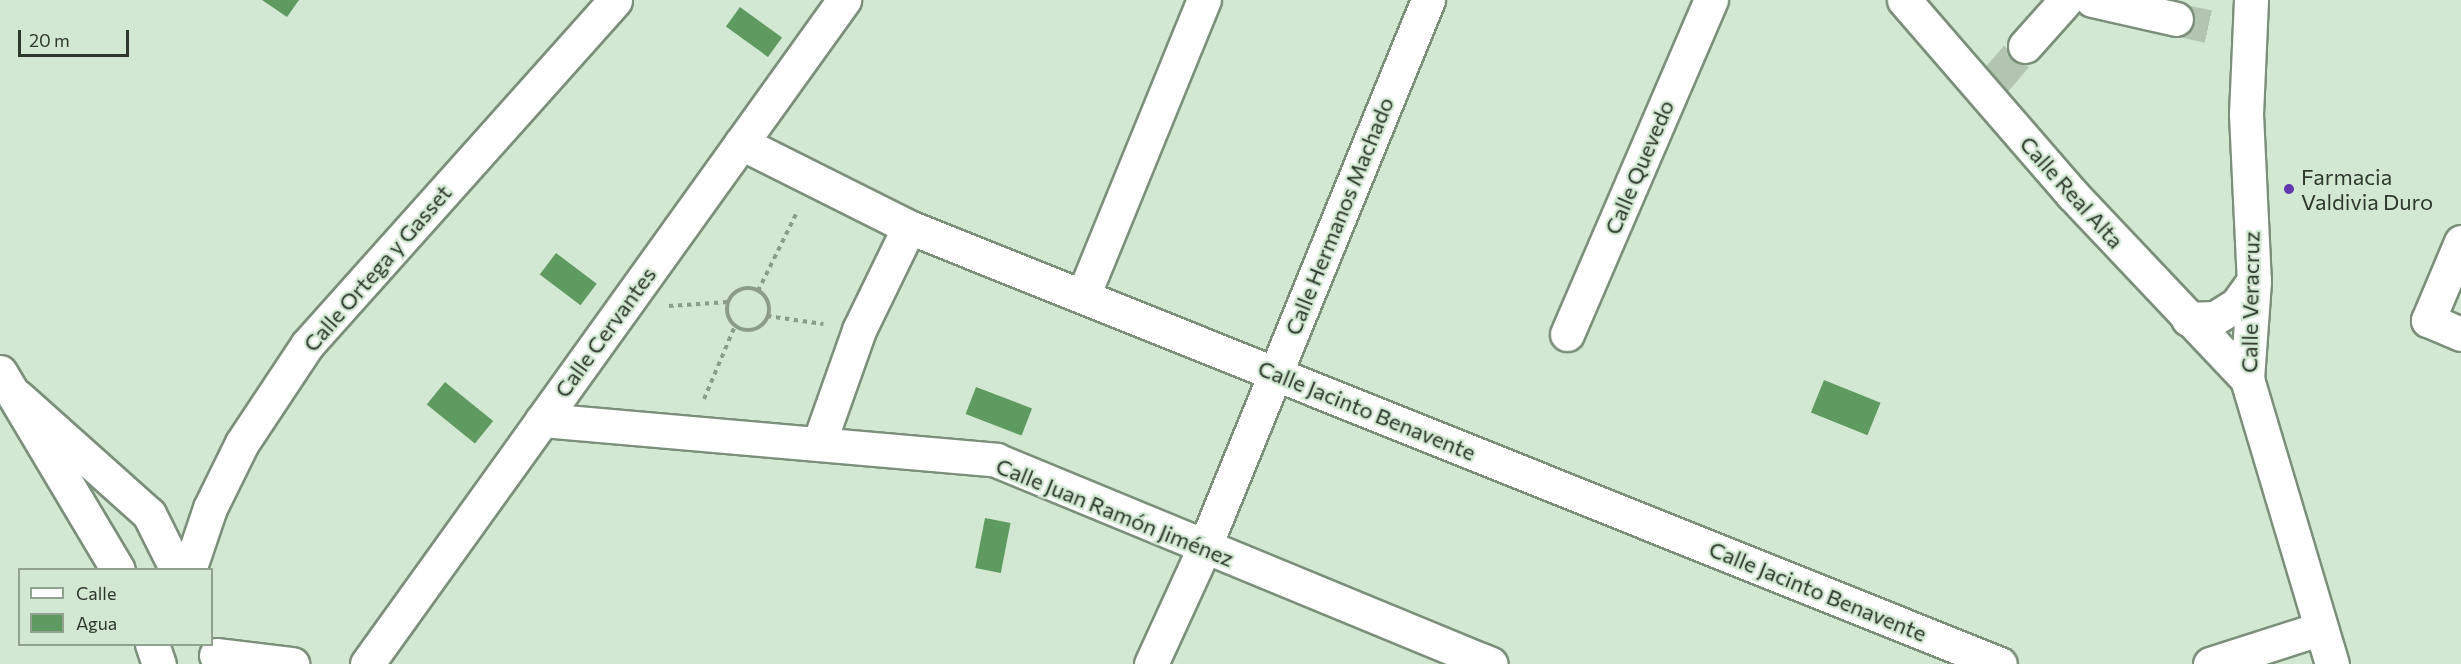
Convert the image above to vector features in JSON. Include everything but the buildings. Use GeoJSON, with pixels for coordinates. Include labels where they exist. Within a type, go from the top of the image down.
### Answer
{"type":"FeatureCollection","features":[{"type":"Feature","properties":{"kind":"street","name":"Calle Ortega y Gasset"},"geometry":{"type":"LineString","coordinates":[[190,568],[210,508],[242,443],[307,345],[615,0]]}},
{"type":"Feature","properties":{"kind":"street","name":"Calle Cervantes"},"geometry":{"type":"LineString","coordinates":[[367,664],[844,0]]}},
{"type":"Feature","properties":{"kind":"street"},"geometry":{"type":"LineString","coordinates":[[1083,296],[1204,0]]}},
{"type":"Feature","properties":{"kind":"street","name":"Calle Hermanos Machado"},"geometry":{"type":"LineString","coordinates":[[1151,664],[1204,548],[1428,0]]}},
{"type":"Feature","properties":{"kind":"street","name":"Calle Quevedo"},"geometry":{"type":"LineString","coordinates":[[1567,334],[1711,0]]}},
{"type":"Feature","properties":{"kind":"street","name":"Calle Real Alta"},"geometry":{"type":"LineString","coordinates":[[1904,0],[1990,86],[2188,319],[2247,378]]}},
{"type":"Feature","properties":{"kind":"street"},"geometry":{"type":"LineString","coordinates":[[2025,46],[2066,0]]}},
{"type":"Feature","properties":{"kind":"street"},"geometry":{"type":"LineString","coordinates":[[2092,0],[2176,19]]}},
{"type":"Feature","properties":{"kind":"street","name":"Calle Veracruz"},"geometry":{"type":"LineString","coordinates":[[2251,0],[2235,32],[2254,281],[2247,378],[2319,629],[2332,664]]}},
{"type":"Feature","properties":{"kind":"street","name":"Calle Jacinto Benavente"},"geometry":{"type":"LineString","coordinates":[[741,143],[909,227],[2000,664]]}},
{"type":"Feature","properties":{"kind":"street"},"geometry":{"type":"LineString","coordinates":[[819,442],[859,330],[909,227]]}},
{"type":"Feature","properties":{"kind":"street"},"geometry":{"type":"LineString","coordinates":[[2461,242],[2428,320],[2461,334]]}},
{"type":"Feature","properties":{"kind":"street"},"geometry":{"type":"LineString","coordinates":[[2188,319],[2214,318],[2237,304],[2254,281]]}},
{"type":"Feature","properties":{"kind":"street"},"geometry":{"type":"LineString","coordinates":[[9,384],[117,568]]}},
{"type":"Feature","properties":{"kind":"street"},"geometry":{"type":"LineString","coordinates":[[9,384],[149,514],[176,568]]}},
{"type":"Feature","properties":{"kind":"street","name":"Calle Juan Ramón Jiménez"},"geometry":{"type":"LineString","coordinates":[[543,420],[819,442],[996,460],[1204,548],[1491,664]]}},
{"type":"Feature","properties":{"kind":"street"},"geometry":{"type":"LineString","coordinates":[[2210,664],[2319,629]]}},
{"type":"Feature","properties":{"kind":"street"},"geometry":{"type":"LineString","coordinates":[[152,646],[159,664]]}},
{"type":"Feature","properties":{"kind":"street"},"geometry":{"type":"LineString","coordinates":[[215,653],[292,664]]}},
{"type":"Feature","properties":{"kind":"path"},"geometry":{"type":"LineString","coordinates":[[758,291],[815,178]]}},
{"type":"Feature","properties":{"kind":"path"},"geometry":{"type":"LineString","coordinates":[[618,315],[728,302],[737,291],[758,291]]}},
{"type":"Feature","properties":{"kind":"path"},"geometry":{"type":"LineString","coordinates":[[735,326],[753,329],[767,316],[768,304],[758,291]]}},
{"type":"Feature","properties":{"kind":"path"},"geometry":{"type":"LineString","coordinates":[[691,433],[735,326],[728,302]]}},
{"type":"Feature","properties":{"kind":"path"},"geometry":{"type":"LineString","coordinates":[[767,316],[859,330]]}},
{"type":"Feature","properties":{"kind":"water"},"geometry":{"type":"Polygon","coordinates":[[[262,0],[299,0],[287,17],[262,0]]]}},
{"type":"Feature","properties":{"kind":"water"},"geometry":{"type":"Polygon","coordinates":[[[740,7],[782,38],[768,57],[726,26],[740,7]]]}},
{"type":"Feature","properties":{"kind":"water"},"geometry":{"type":"Polygon","coordinates":[[[556,253],[597,284],[580,305],[540,275],[556,253]]]}},
{"type":"Feature","properties":{"kind":"water"},"geometry":{"type":"Polygon","coordinates":[[[1824,380],[1881,403],[1867,435],[1811,412],[1824,380]]]}},
{"type":"Feature","properties":{"kind":"water"},"geometry":{"type":"Polygon","coordinates":[[[445,382],[493,421],[475,444],[427,405],[445,382]]]}},
{"type":"Feature","properties":{"kind":"water"},"geometry":{"type":"Polygon","coordinates":[[[976,387],[1032,409],[1022,436],[966,414],[976,387]]]}},
{"type":"Feature","properties":{"kind":"water"},"geometry":{"type":"Polygon","coordinates":[[[985,518],[1011,523],[1001,573],[975,568],[985,518]]]}},
{"type":"Feature","properties":{"kind":"tunnel"},"geometry":{"type":"LineString","coordinates":[[2176,19],[2222,29]]}},
{"type":"Feature","properties":{"kind":"tunnel"},"geometry":{"type":"LineString","coordinates":[[1995,81],[2025,46]]}},
{"type":"Feature","properties":{"kind":"place","name":"Farmacia Valdivia Duro"},"geometry":{"type":"Point","coordinates":[2289,189]}}]}
